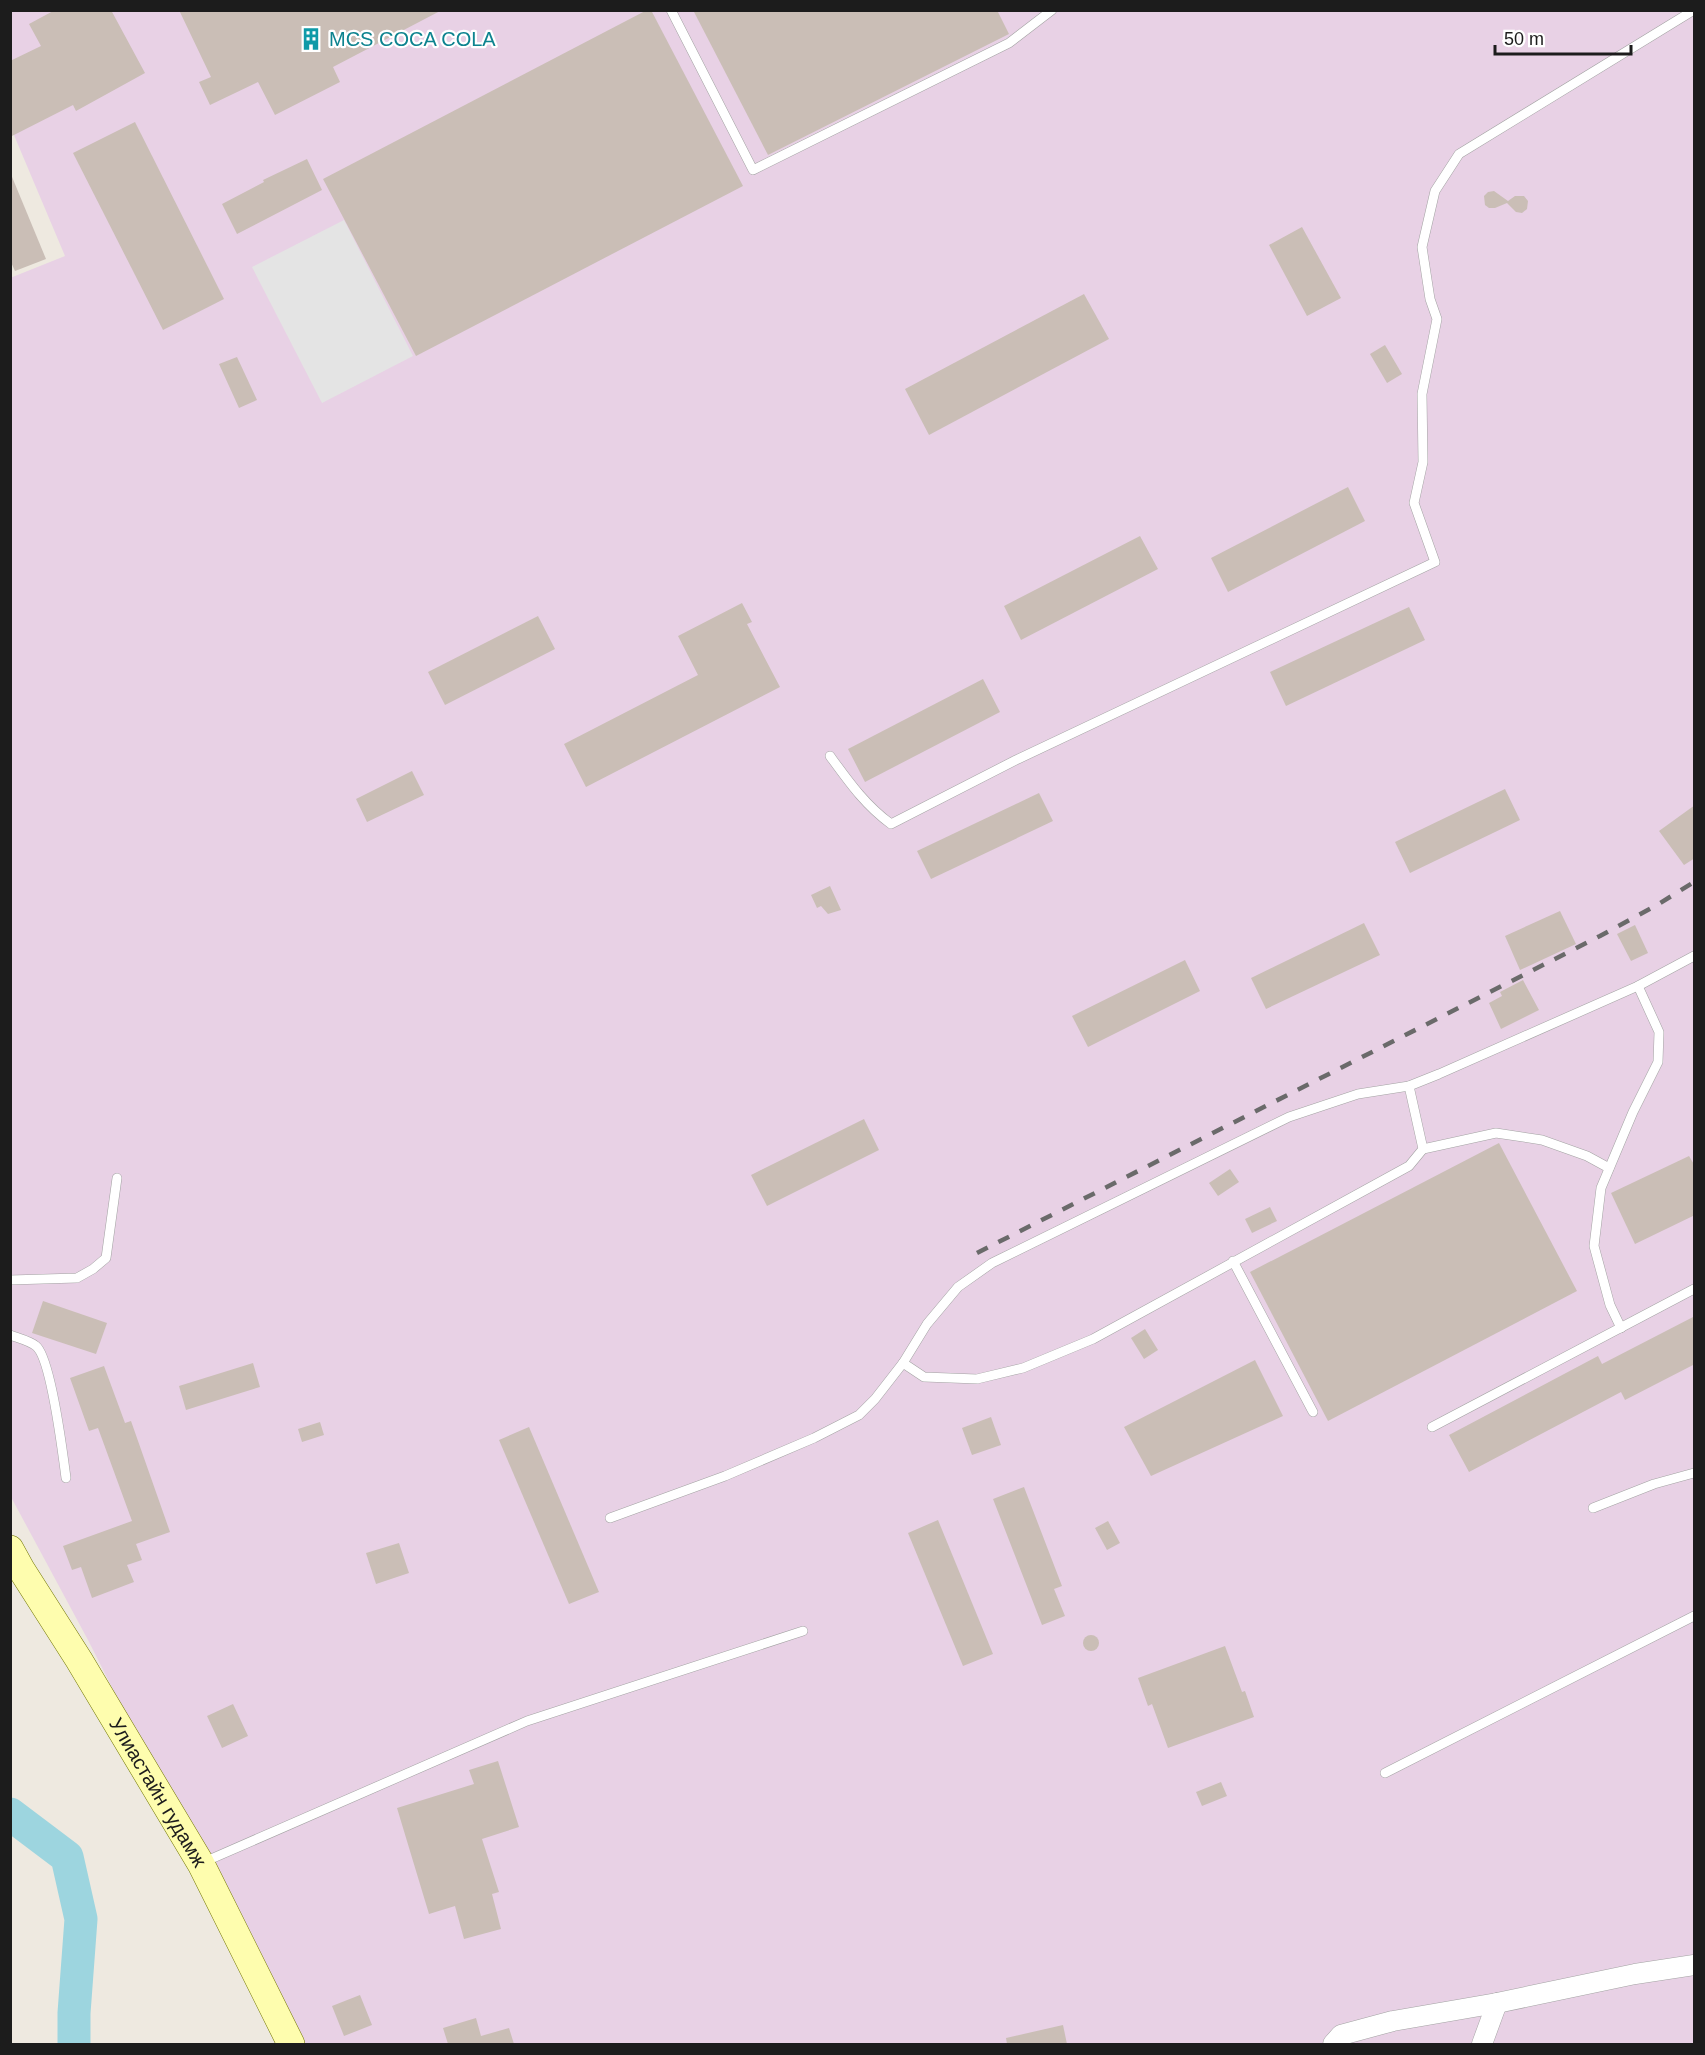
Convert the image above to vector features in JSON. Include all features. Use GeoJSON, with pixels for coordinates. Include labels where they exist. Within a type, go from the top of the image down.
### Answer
{"type":"FeatureCollection","features":[{"type":"Feature","properties":{"kind":"main road","name":"Улиастайн гудамж"},"geometry":{"type":"LineString","coordinates":[[10,1550],[201,1864],[291,2044]]}},
{"type":"Feature","properties":{"kind":"street"},"geometry":{"type":"LineString","coordinates":[[1333,2044],[1341,2035],[1393,2021],[1497,2003],[1635,1974],[1695,1965]]}},
{"type":"Feature","properties":{"kind":"street"},"geometry":{"type":"LineString","coordinates":[[1482,2044],[1497,2003]]}},
{"type":"Feature","properties":{"kind":"lane"},"geometry":{"type":"LineString","coordinates":[[671,10],[753,170],[1009,43],[1052,10]]}},
{"type":"Feature","properties":{"kind":"lane"},"geometry":{"type":"LineString","coordinates":[[830,756],[857,794],[891,824],[1016,760],[1435,562],[1414,503],[1423,462],[1422,394],[1437,319],[1430,299],[1422,247],[1435,191],[1459,154],[1694,10]]}},
{"type":"Feature","properties":{"kind":"lane"},"geometry":{"type":"LineString","coordinates":[[610,1518],[725,1476],[844,1424],[859,1415],[875,1399],[903,1363],[927,1324],[958,1287],[992,1263],[1289,1117],[1358,1094],[1409,1086],[1638,986],[1695,956]]}},
{"type":"Feature","properties":{"kind":"lane"},"geometry":{"type":"LineString","coordinates":[[1621,1328],[1610,1305],[1594,1246],[1600,1188],[1633,1112],[1658,1062],[1659,1032],[1638,986]]}},
{"type":"Feature","properties":{"kind":"lane"},"geometry":{"type":"LineString","coordinates":[[1409,1086],[1423,1149]]}},
{"type":"Feature","properties":{"kind":"lane"},"geometry":{"type":"LineString","coordinates":[[903,1363],[924,1377],[976,1379],[1023,1368],[1093,1339],[1409,1166],[1423,1149],[1497,1133],[1542,1140],[1587,1156],[1609,1168]]}},
{"type":"Feature","properties":{"kind":"lane"},"geometry":{"type":"LineString","coordinates":[[10,1280],[77,1278],[93,1269],[105,1258],[117,1178]]}},
{"type":"Feature","properties":{"kind":"lane"},"geometry":{"type":"LineString","coordinates":[[1233,1262],[1313,1412]]}},
{"type":"Feature","properties":{"kind":"lane"},"geometry":{"type":"LineString","coordinates":[[1432,1427],[1695,1289]]}},
{"type":"Feature","properties":{"kind":"lane"},"geometry":{"type":"LineString","coordinates":[[10,1335],[36,1346],[42,1354],[55,1403],[66,1478]]}},
{"type":"Feature","properties":{"kind":"lane"},"geometry":{"type":"LineString","coordinates":[[1593,1508],[1654,1484],[1695,1473]]}},
{"type":"Feature","properties":{"kind":"lane"},"geometry":{"type":"LineString","coordinates":[[1385,1773],[1695,1616]]}},
{"type":"Feature","properties":{"kind":"lane"},"geometry":{"type":"LineString","coordinates":[[201,1864],[527,1721],[803,1631]]}},
{"type":"Feature","properties":{"kind":"shaded area"},"geometry":{"type":"Polygon","coordinates":[[[10,11],[1694,11],[1694,2044],[292,2044],[88,1640],[11,1497],[10,278],[65,256],[11,128],[10,11]]]}},
{"type":"Feature","properties":{"kind":"shaded area"},"geometry":{"type":"Polygon","coordinates":[[[344,220],[413,356],[322,403],[252,267],[344,220]]]}},
{"type":"Feature","properties":{"kind":"building"},"geometry":{"type":"Polygon","coordinates":[[[55,10],[111,10],[145,73],[76,111],[73,105],[10,137],[10,61],[41,46],[29,24],[55,10]]]}},
{"type":"Feature","properties":{"kind":"building","name":"MCS COCA COLA"},"geometry":{"type":"Polygon","coordinates":[[[179,10],[442,10],[333,67],[340,82],[275,115],[258,82],[210,105],[199,82],[211,77],[179,10]]]}},
{"type":"Feature","properties":{"kind":"building"},"geometry":{"type":"Polygon","coordinates":[[[647,10],[651,10],[743,186],[416,356],[323,179],[647,10]]]}},
{"type":"Feature","properties":{"kind":"building"},"geometry":{"type":"Polygon","coordinates":[[[693,10],[997,10],[1009,34],[768,155],[693,10]]]}},
{"type":"Feature","properties":{"kind":"building"},"geometry":{"type":"Polygon","coordinates":[[[135,122],[224,299],[163,330],[73,153],[135,122]]]}},
{"type":"Feature","properties":{"kind":"building"},"geometry":{"type":"Polygon","coordinates":[[[307,159],[322,190],[237,234],[222,204],[264,182],[263,180],[307,159]]]}},
{"type":"Feature","properties":{"kind":"building"},"geometry":{"type":"Polygon","coordinates":[[[10,172],[46,259],[15,271],[10,260],[10,172]]]}},
{"type":"Feature","properties":{"kind":"building"},"geometry":{"type":"Polygon","coordinates":[[[1494,191],[1508,201],[1515,196],[1524,196],[1528,201],[1527,209],[1522,213],[1516,212],[1507,203],[1489,208],[1485,205],[1484,196],[1494,191]]]}},
{"type":"Feature","properties":{"kind":"building"},"geometry":{"type":"Polygon","coordinates":[[[1302,227],[1341,298],[1307,316],[1269,245],[1302,227]]]}},
{"type":"Feature","properties":{"kind":"building"},"geometry":{"type":"Polygon","coordinates":[[[1084,294],[1109,339],[929,435],[905,389],[1084,294]]]}},
{"type":"Feature","properties":{"kind":"building"},"geometry":{"type":"Polygon","coordinates":[[[1385,345],[1402,374],[1387,383],[1370,354],[1385,345]]]}},
{"type":"Feature","properties":{"kind":"building"},"geometry":{"type":"Polygon","coordinates":[[[237,357],[257,400],[239,408],[219,364],[237,357]]]}},
{"type":"Feature","properties":{"kind":"building"},"geometry":{"type":"Polygon","coordinates":[[[1348,487],[1365,521],[1228,592],[1211,558],[1348,487]]]}},
{"type":"Feature","properties":{"kind":"building"},"geometry":{"type":"Polygon","coordinates":[[[1140,536],[1158,569],[1021,640],[1004,606],[1140,536]]]}},
{"type":"Feature","properties":{"kind":"building"},"geometry":{"type":"Polygon","coordinates":[[[742,603],[752,622],[747,624],[780,687],[586,787],[564,744],[698,675],[678,636],[742,603]]]}},
{"type":"Feature","properties":{"kind":"building"},"geometry":{"type":"Polygon","coordinates":[[[1409,607],[1425,640],[1286,706],[1270,672],[1409,607]]]}},
{"type":"Feature","properties":{"kind":"building"},"geometry":{"type":"Polygon","coordinates":[[[538,616],[555,649],[445,705],[428,672],[538,616]]]}},
{"type":"Feature","properties":{"kind":"building"},"geometry":{"type":"Polygon","coordinates":[[[983,679],[1000,712],[865,782],[848,749],[983,679]]]}},
{"type":"Feature","properties":{"kind":"building"},"geometry":{"type":"Polygon","coordinates":[[[412,771],[424,795],[367,822],[356,799],[412,771]]]}},
{"type":"Feature","properties":{"kind":"building"},"geometry":{"type":"Polygon","coordinates":[[[1505,789],[1520,820],[1410,873],[1395,842],[1505,789]]]}},
{"type":"Feature","properties":{"kind":"building"},"geometry":{"type":"Polygon","coordinates":[[[1039,793],[1053,821],[931,879],[917,851],[1039,793]]]}},
{"type":"Feature","properties":{"kind":"building"},"geometry":{"type":"Polygon","coordinates":[[[1695,805],[1695,858],[1684,865],[1659,831],[1695,805]]]}},
{"type":"Feature","properties":{"kind":"building"},"geometry":{"type":"Polygon","coordinates":[[[830,886],[841,910],[828,914],[821,906],[817,908],[811,895],[830,886]]]}},
{"type":"Feature","properties":{"kind":"building"},"geometry":{"type":"Polygon","coordinates":[[[1560,911],[1576,944],[1520,970],[1505,936],[1560,911]]]}},
{"type":"Feature","properties":{"kind":"building"},"geometry":{"type":"Polygon","coordinates":[[[1364,923],[1380,955],[1266,1009],[1251,978],[1364,923]]]}},
{"type":"Feature","properties":{"kind":"building"},"geometry":{"type":"Polygon","coordinates":[[[1635,925],[1648,953],[1631,961],[1617,934],[1635,925]]]}},
{"type":"Feature","properties":{"kind":"building"},"geometry":{"type":"Polygon","coordinates":[[[1185,960],[1200,991],[1088,1047],[1072,1016],[1185,960]]]}},
{"type":"Feature","properties":{"kind":"building"},"geometry":{"type":"Polygon","coordinates":[[[1523,980],[1539,1010],[1501,1029],[1489,1003],[1502,996],[1500,992],[1523,980]]]}},
{"type":"Feature","properties":{"kind":"building"},"geometry":{"type":"Polygon","coordinates":[[[864,1119],[879,1150],[767,1206],[751,1175],[864,1119]]]}},
{"type":"Feature","properties":{"kind":"building"},"geometry":{"type":"Polygon","coordinates":[[[1499,1143],[1577,1291],[1328,1421],[1250,1272],[1499,1143]]]}},
{"type":"Feature","properties":{"kind":"building"},"geometry":{"type":"Polygon","coordinates":[[[1689,1156],[1695,1166],[1695,1215],[1635,1244],[1611,1193],[1689,1156]]]}},
{"type":"Feature","properties":{"kind":"building"},"geometry":{"type":"Polygon","coordinates":[[[1230,1169],[1239,1182],[1218,1196],[1209,1183],[1230,1169]]]}},
{"type":"Feature","properties":{"kind":"building"},"geometry":{"type":"Polygon","coordinates":[[[1270,1207],[1277,1221],[1252,1233],[1245,1219],[1270,1207]]]}},
{"type":"Feature","properties":{"kind":"building"},"geometry":{"type":"Polygon","coordinates":[[[43,1301],[107,1323],[96,1354],[32,1333],[43,1301]]]}},
{"type":"Feature","properties":{"kind":"building"},"geometry":{"type":"Polygon","coordinates":[[[1695,1316],[1695,1364],[1625,1400],[1621,1392],[1469,1472],[1449,1435],[1598,1356],[1602,1364],[1695,1316]]]}},
{"type":"Feature","properties":{"kind":"building"},"geometry":{"type":"Polygon","coordinates":[[[1145,1329],[1158,1350],[1144,1359],[1131,1338],[1145,1329]]]}},
{"type":"Feature","properties":{"kind":"building"},"geometry":{"type":"Polygon","coordinates":[[[1255,1360],[1283,1416],[1151,1476],[1124,1427],[1255,1360]]]}},
{"type":"Feature","properties":{"kind":"building"},"geometry":{"type":"Polygon","coordinates":[[[253,1363],[260,1387],[186,1410],[179,1386],[253,1363]]]}},
{"type":"Feature","properties":{"kind":"building"},"geometry":{"type":"Polygon","coordinates":[[[104,1366],[125,1423],[131,1421],[170,1532],[136,1544],[142,1560],[127,1565],[134,1582],[92,1598],[81,1567],[72,1570],[63,1546],[132,1521],[98,1428],[89,1431],[70,1378],[104,1366]]]}},
{"type":"Feature","properties":{"kind":"building"},"geometry":{"type":"Polygon","coordinates":[[[991,1417],[1001,1445],[972,1455],[962,1428],[991,1417]]]}},
{"type":"Feature","properties":{"kind":"building"},"geometry":{"type":"Polygon","coordinates":[[[320,1422],[324,1435],[302,1442],[298,1429],[320,1422]]]}},
{"type":"Feature","properties":{"kind":"building"},"geometry":{"type":"Polygon","coordinates":[[[529,1427],[599,1592],[569,1604],[499,1440],[529,1427]]]}},
{"type":"Feature","properties":{"kind":"building"},"geometry":{"type":"Polygon","coordinates":[[[1024,1487],[1062,1586],[1054,1589],[1065,1616],[1042,1625],[993,1499],[1024,1487]]]}},
{"type":"Feature","properties":{"kind":"building"},"geometry":{"type":"Polygon","coordinates":[[[938,1520],[993,1654],[963,1666],[908,1533],[938,1520]]]}},
{"type":"Feature","properties":{"kind":"building"},"geometry":{"type":"Polygon","coordinates":[[[1108,1521],[1120,1543],[1107,1550],[1095,1528],[1108,1521]]]}},
{"type":"Feature","properties":{"kind":"building"},"geometry":{"type":"Polygon","coordinates":[[[399,1543],[409,1573],[376,1584],[366,1553],[399,1543]]]}},
{"type":"Feature","properties":{"kind":"building"},"geometry":{"type":"Polygon","coordinates":[[[1088,1635],[1094,1635],[1099,1643],[1097,1649],[1088,1651],[1083,1646],[1083,1640],[1088,1635]]]}},
{"type":"Feature","properties":{"kind":"building"},"geometry":{"type":"Polygon","coordinates":[[[1225,1646],[1254,1717],[1168,1748],[1152,1704],[1148,1706],[1138,1678],[1225,1646]]]}},
{"type":"Feature","properties":{"kind":"building"},"geometry":{"type":"Polygon","coordinates":[[[233,1704],[248,1736],[222,1748],[207,1716],[233,1704]]]}},
{"type":"Feature","properties":{"kind":"building"},"geometry":{"type":"Polygon","coordinates":[[[498,1761],[519,1827],[482,1839],[499,1892],[492,1894],[501,1929],[464,1939],[455,1906],[429,1914],[397,1808],[474,1784],[469,1770],[498,1761]]]}},
{"type":"Feature","properties":{"kind":"building"},"geometry":{"type":"Polygon","coordinates":[[[1221,1782],[1227,1796],[1202,1806],[1196,1792],[1221,1782]]]}},
{"type":"Feature","properties":{"kind":"building"},"geometry":{"type":"Polygon","coordinates":[[[360,1995],[372,2025],[344,2036],[332,2006],[360,1995]]]}},
{"type":"Feature","properties":{"kind":"building"},"geometry":{"type":"Polygon","coordinates":[[[476,2018],[481,2036],[509,2028],[514,2044],[448,2044],[443,2028],[476,2018]]]}},
{"type":"Feature","properties":{"kind":"building"},"geometry":{"type":"Polygon","coordinates":[[[1063,2025],[1067,2044],[1007,2044],[1006,2038],[1063,2025]]]}},
{"type":"Feature","properties":{"kind":"waterway"},"geometry":{"type":"LineString","coordinates":[[10,1814],[67,1857],[81,1919],[74,2044]]}},
{"type":"Feature","properties":{"kind":"railway"},"geometry":{"type":"LineString","coordinates":[[977,1253],[1600,936],[1694,882]]}},
{"type":"Feature","properties":{"kind":"place","name":"MCS COCA COLA"},"geometry":{"type":"Point","coordinates":[311,39]}}]}
